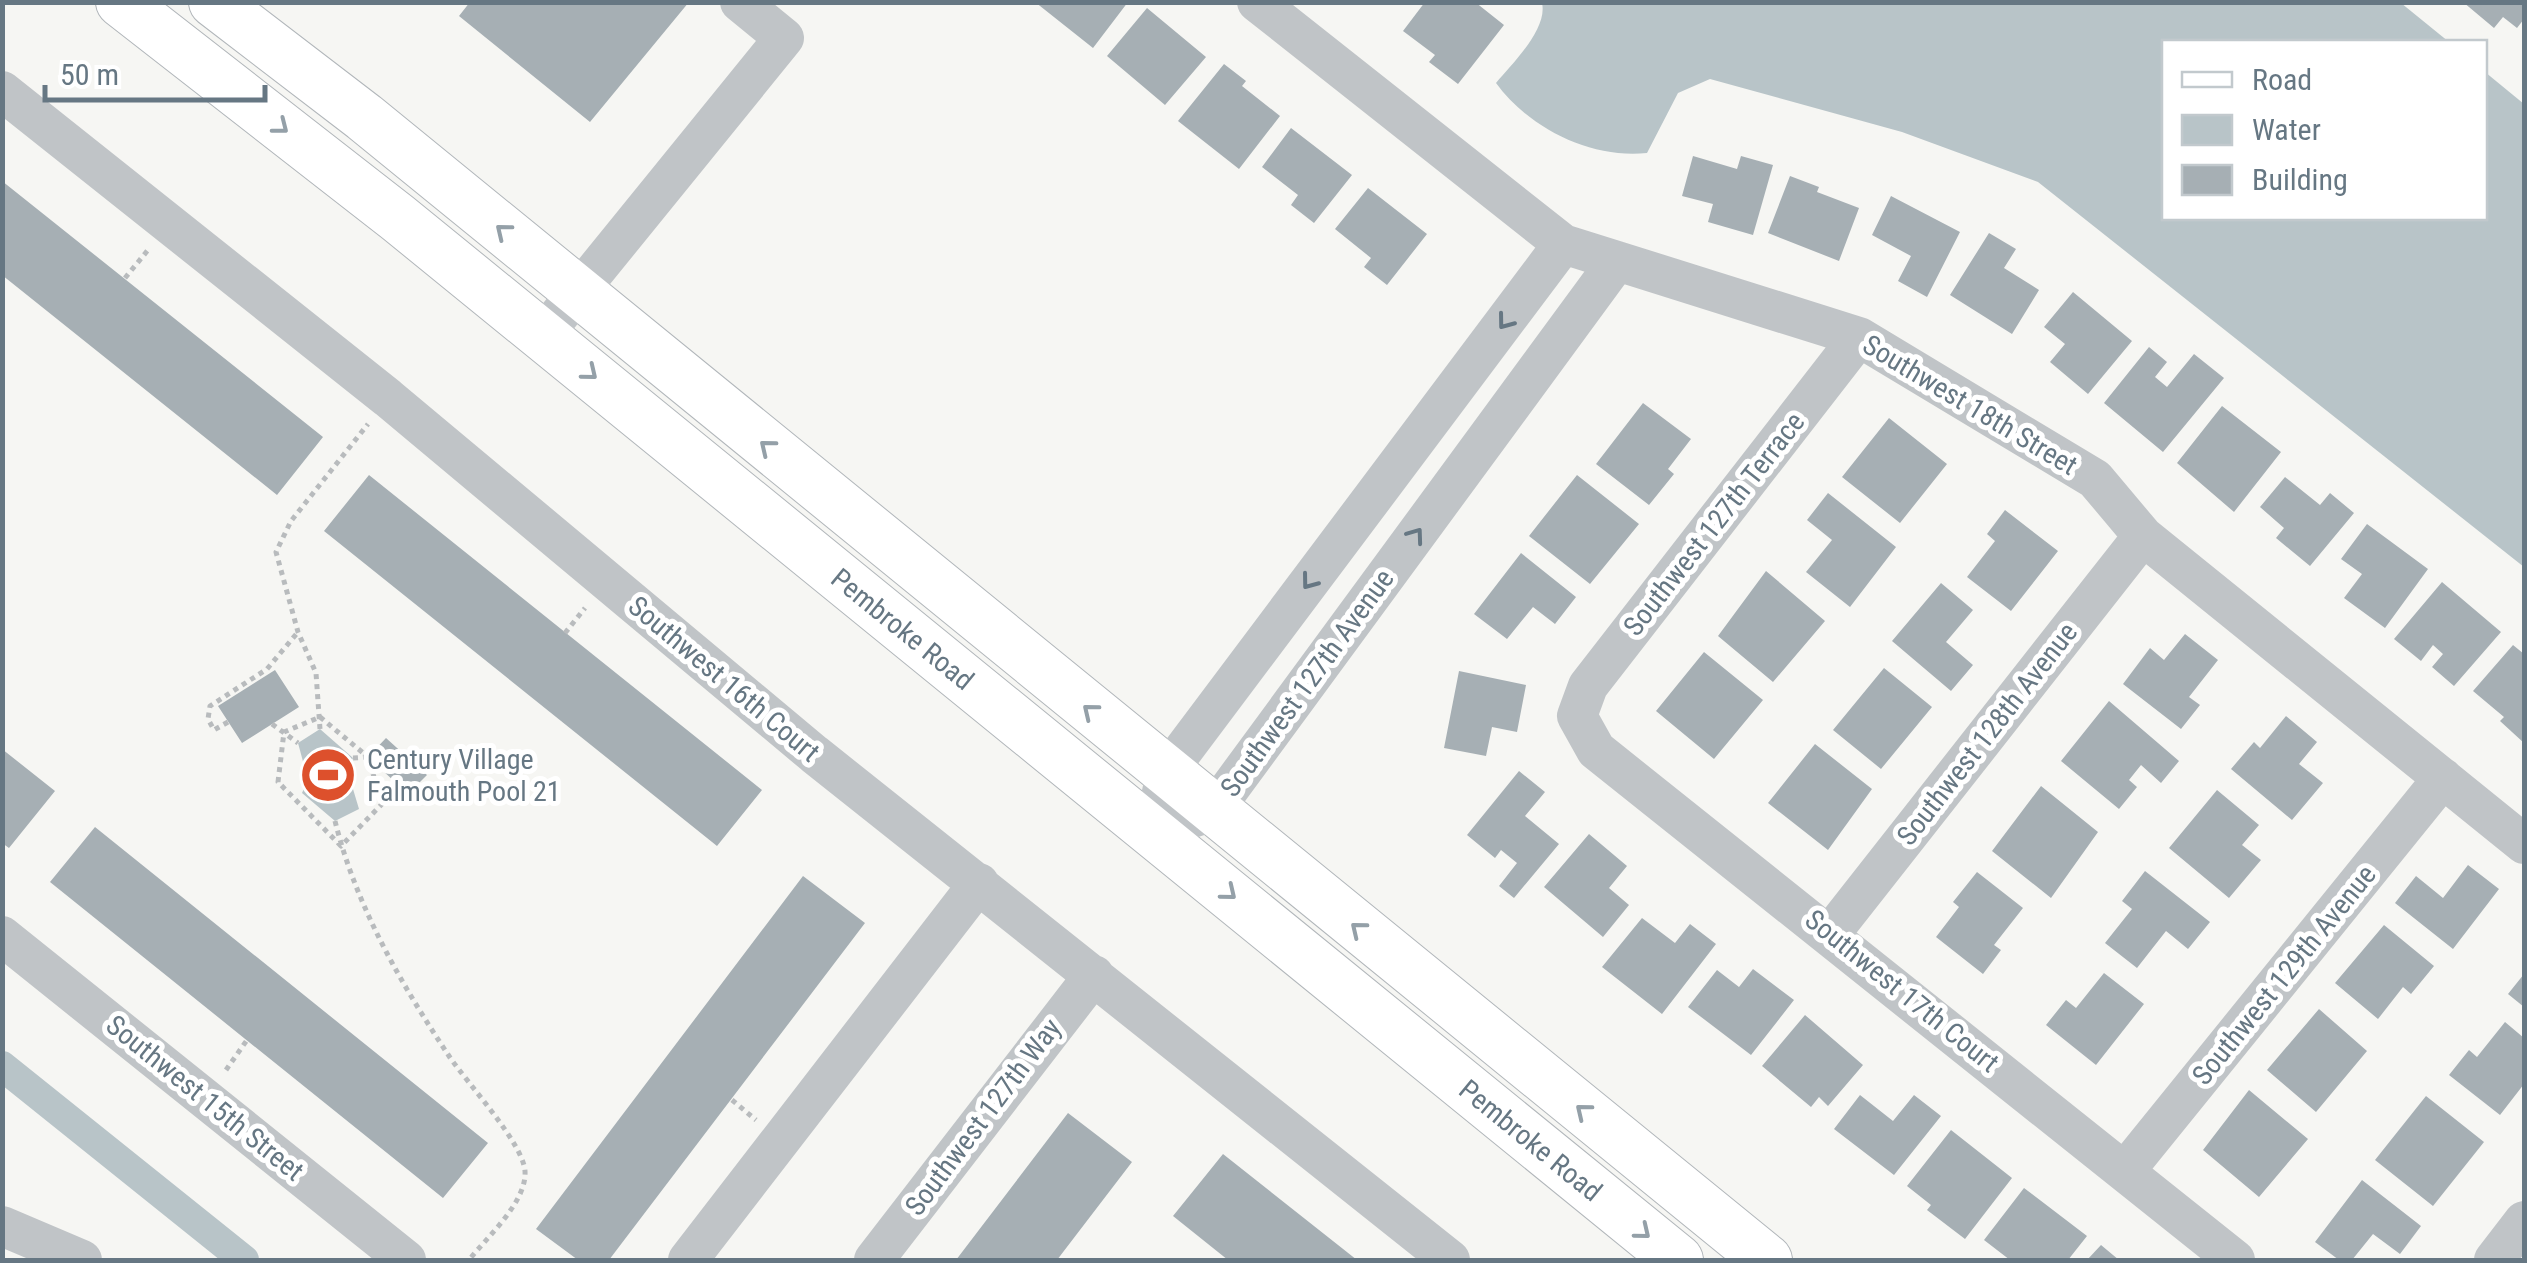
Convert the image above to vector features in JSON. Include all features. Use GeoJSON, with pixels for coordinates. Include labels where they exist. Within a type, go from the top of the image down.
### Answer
{"type":"FeatureCollection","features":[{"type":"Feature","properties":{"kind":"main road","name":"Pembroke Road"},"geometry":{"type":"LineString","coordinates":[[122,2],[543,335],[1678,1260]]}},
{"type":"Feature","properties":{"kind":"main road","name":"Pembroke Road"},"geometry":{"type":"LineString","coordinates":[[214,2],[364,117],[1767,1260]]}},
{"type":"Feature","properties":{"kind":"street"},"geometry":{"type":"LineString","coordinates":[[543,335],[784,38],[740,2]]}},
{"type":"Feature","properties":{"kind":"street","name":"Southwest 18th Street"},"geometry":{"type":"LineString","coordinates":[[1257,2],[1563,244],[1859,337],[2095,479],[2143,536],[2524,844]]}},
{"type":"Feature","properties":{"kind":"street","name":"Southwest 16th Court"},"geometry":{"type":"LineString","coordinates":[[2,91],[388,398],[814,754],[1450,1260]]}},
{"type":"Feature","properties":{"kind":"street","name":"Southwest 127th Avenue"},"geometry":{"type":"LineString","coordinates":[[1153,831],[1166,773],[1563,244]]}},
{"type":"Feature","properties":{"kind":"street","name":"Southwest 127th Avenue"},"geometry":{"type":"LineString","coordinates":[[1153,831],[1213,811],[1617,261]]}},
{"type":"Feature","properties":{"kind":"street","name":"Southwest 127th Terrace"},"geometry":{"type":"LineString","coordinates":[[1578,716],[1588,686],[1859,337]]}},
{"type":"Feature","properties":{"kind":"street","name":"Southwest 128th Avenue"},"geometry":{"type":"LineString","coordinates":[[1830,933],[2143,536]]}},
{"type":"Feature","properties":{"kind":"street","name":"Southwest 17th Court"},"geometry":{"type":"LineString","coordinates":[[1578,716],[1596,750],[2235,1260]]}},
{"type":"Feature","properties":{"kind":"street","name":"Southwest 129th Avenue"},"geometry":{"type":"LineString","coordinates":[[2125,1172],[2443,778]]}},
{"type":"Feature","properties":{"kind":"street"},"geometry":{"type":"LineString","coordinates":[[688,1260],[979,883]]}},
{"type":"Feature","properties":{"kind":"street","name":"Southwest 15th Street"},"geometry":{"type":"LineString","coordinates":[[2,936],[406,1260]]}},
{"type":"Feature","properties":{"kind":"street","name":"Southwest 127th Way"},"geometry":{"type":"LineString","coordinates":[[874,1260],[1094,975]]}},
{"type":"Feature","properties":{"kind":"street"},"geometry":{"type":"LineString","coordinates":[[2494,1260],[2524,1221]]}},
{"type":"Feature","properties":{"kind":"street"},"geometry":{"type":"LineString","coordinates":[[2,1226],[82,1260]]}},
{"type":"Feature","properties":{"kind":"path"},"geometry":{"type":"LineString","coordinates":[[125,278],[155,242]]}},
{"type":"Feature","properties":{"kind":"path"},"geometry":{"type":"LineString","coordinates":[[320,730],[316,673],[298,632],[276,552],[290,521],[388,398]]}},
{"type":"Feature","properties":{"kind":"path"},"geometry":{"type":"LineString","coordinates":[[565,633],[594,597]]}},
{"type":"Feature","properties":{"kind":"path"},"geometry":{"type":"LineString","coordinates":[[228,722],[214,730],[208,718],[210,706],[267,669],[298,632]]}},
{"type":"Feature","properties":{"kind":"path"},"geometry":{"type":"LineString","coordinates":[[284,732],[320,718]]}},
{"type":"Feature","properties":{"kind":"path"},"geometry":{"type":"LineString","coordinates":[[320,718],[368,758],[382,804],[341,846]]}},
{"type":"Feature","properties":{"kind":"path"},"geometry":{"type":"LineString","coordinates":[[272,724],[298,743]]}},
{"type":"Feature","properties":{"kind":"path"},"geometry":{"type":"LineString","coordinates":[[284,732],[278,782],[341,846]]}},
{"type":"Feature","properties":{"kind":"path"},"geometry":{"type":"LineString","coordinates":[[352,758],[368,758]]}},
{"type":"Feature","properties":{"kind":"path"},"geometry":{"type":"LineString","coordinates":[[336,822],[346,867],[389,958],[470,1087],[513,1139],[525,1168],[523,1190],[469,1260]]}},
{"type":"Feature","properties":{"kind":"water"},"geometry":{"type":"Polygon","coordinates":[[[1542,3],[2401,3],[2447,40],[2162,40],[2162,220],[2487,220],[2487,74],[2524,104],[2524,567],[2038,182],[1902,132],[1710,79],[1678,93],[1647,153],[1604,151],[1543,127],[1496,83],[1534,35],[1542,3]]]}},
{"type":"Feature","properties":{"kind":"water","name":"Century Village Falmouth Pool 21"},"geometry":{"type":"Polygon","coordinates":[[[320,729],[353,758],[347,769],[359,809],[335,821],[302,793],[308,780],[298,743],[320,729]]]}},
{"type":"Feature","properties":{"kind":"building"},"geometry":{"type":"Polygon","coordinates":[[[470,2],[689,2],[590,122],[459,16],[470,2]]]}},
{"type":"Feature","properties":{"kind":"building"},"geometry":{"type":"Polygon","coordinates":[[[1035,2],[1128,2],[1093,48],[1035,2]]]}},
{"type":"Feature","properties":{"kind":"building"},"geometry":{"type":"Polygon","coordinates":[[[1425,2],[1475,2],[1504,25],[1458,84],[1429,62],[1435,55],[1403,31],[1425,2]]]}},
{"type":"Feature","properties":{"kind":"building"},"geometry":{"type":"Polygon","coordinates":[[[2463,2],[2524,2],[2524,19],[2517,28],[2503,17],[2494,28],[2463,2]]]}},
{"type":"Feature","properties":{"kind":"building"},"geometry":{"type":"Polygon","coordinates":[[[1147,8],[1206,57],[1165,105],[1107,56],[1147,8]]]}},
{"type":"Feature","properties":{"kind":"building"},"geometry":{"type":"Polygon","coordinates":[[[1224,64],[1246,81],[1242,86],[1280,116],[1239,169],[1178,121],[1224,64]]]}},
{"type":"Feature","properties":{"kind":"building"},"geometry":{"type":"Polygon","coordinates":[[[1291,128],[1352,175],[1314,223],[1291,205],[1298,195],[1262,167],[1291,128]]]}},
{"type":"Feature","properties":{"kind":"building"},"geometry":{"type":"Polygon","coordinates":[[[1693,156],[1737,169],[1741,156],[1773,165],[1753,235],[1708,222],[1713,204],[1682,196],[1693,156]]]}},
{"type":"Feature","properties":{"kind":"building"},"geometry":{"type":"Polygon","coordinates":[[[1790,176],[1819,187],[1817,192],[1859,208],[1839,261],[1768,233],[1790,176]]]}},
{"type":"Feature","properties":{"kind":"building"},"geometry":{"type":"Polygon","coordinates":[[[2,181],[323,437],[277,495],[2,275],[2,181]]]}},
{"type":"Feature","properties":{"kind":"building"},"geometry":{"type":"Polygon","coordinates":[[[1368,188],[1427,234],[1387,285],[1364,267],[1371,258],[1335,229],[1368,188]]]}},
{"type":"Feature","properties":{"kind":"building"},"geometry":{"type":"Polygon","coordinates":[[[1891,196],[1960,232],[1927,297],[1898,281],[1911,256],[1872,235],[1891,196]]]}},
{"type":"Feature","properties":{"kind":"building"},"geometry":{"type":"Polygon","coordinates":[[[1989,233],[2016,249],[2004,268],[2039,290],[2012,334],[1950,295],[1989,233]]]}},
{"type":"Feature","properties":{"kind":"building"},"geometry":{"type":"Polygon","coordinates":[[[2073,292],[2132,341],[2088,394],[2050,362],[2065,344],[2044,327],[2073,292]]]}},
{"type":"Feature","properties":{"kind":"building"},"geometry":{"type":"Polygon","coordinates":[[[2149,347],[2167,362],[2155,377],[2167,387],[2194,354],[2224,378],[2163,452],[2104,403],[2149,347]]]}},
{"type":"Feature","properties":{"kind":"building"},"geometry":{"type":"Polygon","coordinates":[[[1643,403],[1691,439],[1668,469],[1674,474],[1649,505],[1596,464],[1643,403]]]}},
{"type":"Feature","properties":{"kind":"building"},"geometry":{"type":"Polygon","coordinates":[[[2222,406],[2281,452],[2234,512],[2177,463],[2222,406]]]}},
{"type":"Feature","properties":{"kind":"building"},"geometry":{"type":"Polygon","coordinates":[[[1889,418],[1947,464],[1900,523],[1842,477],[1889,418]]]}},
{"type":"Feature","properties":{"kind":"building"},"geometry":{"type":"Polygon","coordinates":[[[369,475],[762,790],[717,846],[324,531],[369,475]]]}},
{"type":"Feature","properties":{"kind":"building"},"geometry":{"type":"Polygon","coordinates":[[[1577,475],[1639,524],[1590,584],[1529,536],[1577,475]]]}},
{"type":"Feature","properties":{"kind":"building"},"geometry":{"type":"Polygon","coordinates":[[[2285,477],[2320,505],[2330,493],[2354,513],[2310,566],[2276,538],[2284,528],[2260,507],[2285,477]]]}},
{"type":"Feature","properties":{"kind":"building"},"geometry":{"type":"Polygon","coordinates":[[[1828,493],[1896,547],[1850,607],[1806,572],[1832,540],[1807,520],[1828,493]]]}},
{"type":"Feature","properties":{"kind":"building"},"geometry":{"type":"Polygon","coordinates":[[[2005,510],[2058,551],[2011,611],[1967,577],[1995,541],[1987,534],[2005,510]]]}},
{"type":"Feature","properties":{"kind":"building"},"geometry":{"type":"Polygon","coordinates":[[[2367,524],[2428,569],[2385,628],[2344,598],[2362,574],[2341,559],[2367,524]]]}},
{"type":"Feature","properties":{"kind":"building"},"geometry":{"type":"Polygon","coordinates":[[[1521,553],[1576,597],[1555,624],[1533,607],[1507,639],[1474,614],[1521,553]]]}},
{"type":"Feature","properties":{"kind":"building"},"geometry":{"type":"Polygon","coordinates":[[[1766,571],[1825,621],[1773,682],[1718,636],[1766,571]]]}},
{"type":"Feature","properties":{"kind":"building"},"geometry":{"type":"Polygon","coordinates":[[[2442,582],[2501,632],[2454,686],[2432,667],[2443,654],[2433,645],[2421,661],[2394,639],[2442,582]]]}},
{"type":"Feature","properties":{"kind":"building"},"geometry":{"type":"Polygon","coordinates":[[[1941,583],[1973,610],[1946,642],[1973,665],[1951,691],[1892,641],[1941,583]]]}},
{"type":"Feature","properties":{"kind":"building"},"geometry":{"type":"Polygon","coordinates":[[[2185,634],[2218,660],[2189,697],[2200,705],[2181,729],[2123,684],[2150,648],[2164,660],[2185,634]]]}},
{"type":"Feature","properties":{"kind":"building"},"geometry":{"type":"Polygon","coordinates":[[[2513,645],[2524,654],[2524,743],[2500,721],[2504,717],[2473,691],[2513,645]]]}},
{"type":"Feature","properties":{"kind":"building"},"geometry":{"type":"Polygon","coordinates":[[[1704,652],[1763,700],[1714,759],[1656,711],[1704,652]]]}},
{"type":"Feature","properties":{"kind":"building"},"geometry":{"type":"Polygon","coordinates":[[[1884,668],[1932,707],[1881,769],[1833,730],[1884,668]]]}},
{"type":"Feature","properties":{"kind":"building"},"geometry":{"type":"Polygon","coordinates":[[[275,670],[299,707],[242,743],[218,706],[275,670]]]}},
{"type":"Feature","properties":{"kind":"building"},"geometry":{"type":"Polygon","coordinates":[[[1459,671],[1526,685],[1517,732],[1492,727],[1486,756],[1444,748],[1459,671]]]}},
{"type":"Feature","properties":{"kind":"building"},"geometry":{"type":"Polygon","coordinates":[[[2109,701],[2179,761],[2161,783],[2141,765],[2129,780],[2137,787],[2119,809],[2061,761],[2109,701]]]}},
{"type":"Feature","properties":{"kind":"building"},"geometry":{"type":"Polygon","coordinates":[[[2286,716],[2317,742],[2299,764],[2323,783],[2292,820],[2231,769],[2254,742],[2260,748],[2286,716]]]}},
{"type":"Feature","properties":{"kind":"building"},"geometry":{"type":"Polygon","coordinates":[[[386,738],[427,775],[408,794],[368,757],[386,738]]]}},
{"type":"Feature","properties":{"kind":"building"},"geometry":{"type":"Polygon","coordinates":[[[1815,744],[1872,789],[1828,850],[1768,803],[1815,744]]]}},
{"type":"Feature","properties":{"kind":"building"},"geometry":{"type":"Polygon","coordinates":[[[2,749],[55,791],[9,848],[2,843],[2,749]]]}},
{"type":"Feature","properties":{"kind":"building"},"geometry":{"type":"Polygon","coordinates":[[[1519,771],[1545,792],[1525,816],[1559,844],[1514,898],[1499,886],[1517,863],[1501,850],[1495,858],[1467,835],[1519,771]]]}},
{"type":"Feature","properties":{"kind":"building"},"geometry":{"type":"Polygon","coordinates":[[[2041,786],[2098,832],[2051,898],[1992,851],[2041,786]]]}},
{"type":"Feature","properties":{"kind":"building"},"geometry":{"type":"Polygon","coordinates":[[[2217,790],[2259,825],[2242,845],[2261,860],[2229,898],[2169,848],[2217,790]]]}},
{"type":"Feature","properties":{"kind":"building"},"geometry":{"type":"Polygon","coordinates":[[[95,827],[488,1143],[443,1198],[50,882],[95,827]]]}},
{"type":"Feature","properties":{"kind":"building"},"geometry":{"type":"Polygon","coordinates":[[[1589,834],[1627,866],[1609,888],[1629,905],[1603,937],[1544,887],[1589,834]]]}},
{"type":"Feature","properties":{"kind":"building"},"geometry":{"type":"Polygon","coordinates":[[[2468,865],[2499,889],[2453,949],[2395,903],[2416,876],[2443,898],[2468,865]]]}},
{"type":"Feature","properties":{"kind":"building"},"geometry":{"type":"Polygon","coordinates":[[[2145,871],[2210,922],[2188,949],[2166,931],[2137,968],[2105,943],[2132,909],[2122,901],[2145,871]]]}},
{"type":"Feature","properties":{"kind":"building"},"geometry":{"type":"Polygon","coordinates":[[[1977,872],[2023,908],[1994,945],[2001,950],[1983,974],[1936,937],[1959,907],[1953,902],[1977,872]]]}},
{"type":"Feature","properties":{"kind":"building"},"geometry":{"type":"Polygon","coordinates":[[[803,876],[865,923],[609,1260],[578,1260],[536,1229],[803,876]]]}},
{"type":"Feature","properties":{"kind":"building"},"geometry":{"type":"Polygon","coordinates":[[[1642,918],[1675,943],[1690,924],[1716,944],[1662,1014],[1602,967],[1642,918]]]}},
{"type":"Feature","properties":{"kind":"building"},"geometry":{"type":"Polygon","coordinates":[[[2384,925],[2434,966],[2411,994],[2403,987],[2378,1019],[2335,983],[2384,925]]]}},
{"type":"Feature","properties":{"kind":"building"},"geometry":{"type":"Polygon","coordinates":[[[1753,969],[1794,1000],[1751,1055],[1688,1007],[1717,970],[1739,987],[1753,969]]]}},
{"type":"Feature","properties":{"kind":"building"},"geometry":{"type":"Polygon","coordinates":[[[2104,973],[2144,1004],[2096,1065],[2046,1025],[2066,1000],[2076,1008],[2104,973]]]}},
{"type":"Feature","properties":{"kind":"building"},"geometry":{"type":"Polygon","coordinates":[[[2524,974],[2524,1007],[2508,994],[2524,974]]]}},
{"type":"Feature","properties":{"kind":"building"},"geometry":{"type":"Polygon","coordinates":[[[2319,1009],[2367,1051],[2316,1112],[2267,1070],[2319,1009]]]}},
{"type":"Feature","properties":{"kind":"building"},"geometry":{"type":"Polygon","coordinates":[[[1805,1015],[1863,1065],[1828,1106],[1819,1097],[1811,1107],[1762,1066],[1805,1015]]]}},
{"type":"Feature","properties":{"kind":"building"},"geometry":{"type":"Polygon","coordinates":[[[2505,1022],[2524,1038],[2524,1084],[2500,1115],[2449,1075],[2469,1050],[2477,1057],[2505,1022]]]}},
{"type":"Feature","properties":{"kind":"building"},"geometry":{"type":"Polygon","coordinates":[[[2249,1090],[2308,1139],[2259,1197],[2203,1150],[2249,1090]]]}},
{"type":"Feature","properties":{"kind":"building"},"geometry":{"type":"Polygon","coordinates":[[[1860,1095],[1893,1121],[1914,1095],[1941,1116],[1894,1175],[1834,1129],[1860,1095]]]}},
{"type":"Feature","properties":{"kind":"building"},"geometry":{"type":"Polygon","coordinates":[[[2426,1096],[2484,1142],[2433,1206],[2375,1160],[2426,1096]]]}},
{"type":"Feature","properties":{"kind":"building"},"geometry":{"type":"Polygon","coordinates":[[[1068,1113],[1132,1162],[1057,1260],[956,1260],[1068,1113]]]}},
{"type":"Feature","properties":{"kind":"building"},"geometry":{"type":"Polygon","coordinates":[[[1951,1130],[2012,1178],[1965,1239],[1927,1210],[1931,1205],[1907,1186],[1951,1130]]]}},
{"type":"Feature","properties":{"kind":"building"},"geometry":{"type":"Polygon","coordinates":[[[1223,1154],[1357,1260],[1228,1260],[1173,1216],[1223,1154]]]}},
{"type":"Feature","properties":{"kind":"building"},"geometry":{"type":"Polygon","coordinates":[[[2362,1180],[2421,1226],[2400,1254],[2373,1234],[2352,1260],[2339,1260],[2315,1242],[2362,1180]]]}},
{"type":"Feature","properties":{"kind":"building"},"geometry":{"type":"Polygon","coordinates":[[[2024,1188],[2087,1236],[2068,1260],[2010,1260],[1984,1240],[2024,1188]]]}},
{"type":"Feature","properties":{"kind":"building"},"geometry":{"type":"Polygon","coordinates":[[[2101,1245],[2119,1260],[2087,1260],[2101,1245]]]}},
{"type":"Feature","properties":{"kind":"waterway"},"geometry":{"type":"LineString","coordinates":[[2,1066],[244,1260]]}},
{"type":"Feature","properties":{"kind":"place","name":"Century Village Falmouth Pool 21"},"geometry":{"type":"Point","coordinates":[328,775]}}]}
